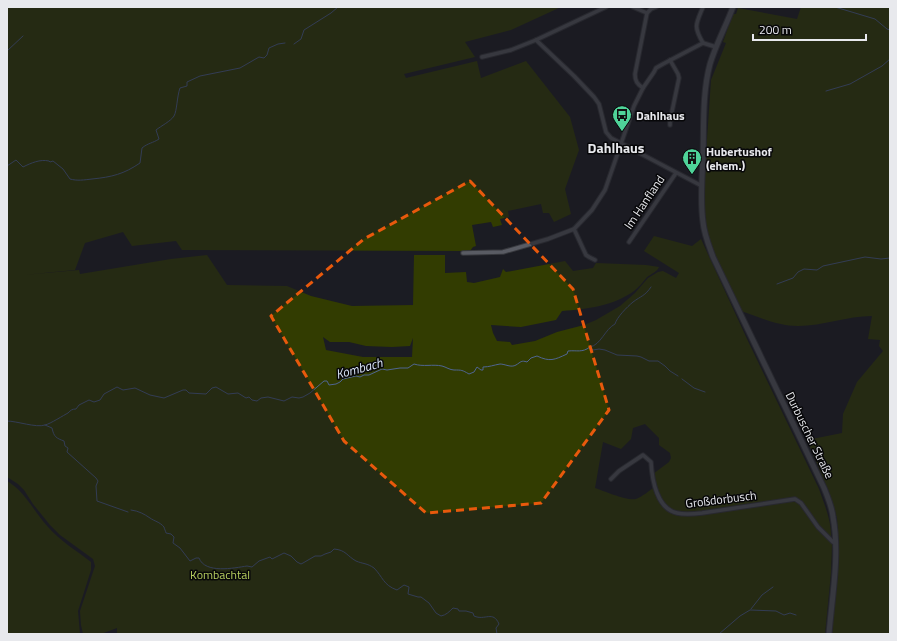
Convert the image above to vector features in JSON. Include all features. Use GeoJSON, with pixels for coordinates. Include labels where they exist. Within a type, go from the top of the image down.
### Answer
{"type":"FeatureCollection","features":[{"type":"Feature","properties":{"kind":"main road","name":"Durbuscher Straße"},"geometry":{"type":"LineString","coordinates":[[733,7],[716,47],[708,74],[705,97],[701,207],[703,223],[706,239],[713,257],[829,501],[834,518],[836,543],[835,573],[828,634]]}},
{"type":"Feature","properties":{"kind":"street"},"geometry":{"type":"LineString","coordinates":[[482,57],[511,50],[536,40],[606,7]]}},
{"type":"Feature","properties":{"kind":"street"},"geometry":{"type":"LineString","coordinates":[[633,7],[648,13]]}},
{"type":"Feature","properties":{"kind":"street"},"geometry":{"type":"LineString","coordinates":[[643,88],[638,85],[635,80],[635,74],[648,13],[651,9],[656,7]]}},
{"type":"Feature","properties":{"kind":"street"},"geometry":{"type":"LineString","coordinates":[[703,7],[696,28],[703,42],[716,47]]}},
{"type":"Feature","properties":{"kind":"street"},"geometry":{"type":"LineString","coordinates":[[536,40],[594,97],[599,104],[606,132],[611,138],[702,186]]}},
{"type":"Feature","properties":{"kind":"street"},"geometry":{"type":"LineString","coordinates":[[463,253],[503,252],[548,239],[574,228],[592,210],[605,190],[634,106],[643,88],[656,68],[703,42]]}},
{"type":"Feature","properties":{"kind":"street"},"geometry":{"type":"LineString","coordinates":[[670,60],[679,78],[670,125]]}},
{"type":"Feature","properties":{"kind":"street","name":"Im Hanfland"},"geometry":{"type":"LineString","coordinates":[[629,242],[676,173]]}},
{"type":"Feature","properties":{"kind":"street"},"geometry":{"type":"LineString","coordinates":[[574,228],[586,254],[588,257],[595,260]]}},
{"type":"Feature","properties":{"kind":"street","name":"Großdorbusch"},"geometry":{"type":"LineString","coordinates":[[611,479],[619,471],[644,455],[651,462],[656,487],[661,502],[666,508],[674,512],[681,514],[694,514],[795,499],[801,503],[818,527],[833,542],[836,543]]}},
{"type":"Feature","properties":{"kind":"highlighted area"},"geometry":{"type":"Polygon","coordinates":[[[470,181],[573,289],[609,410],[541,503],[426,513],[344,441],[271,316],[364,239],[470,181]]]}},
{"type":"Feature","properties":{"kind":"green space","name":"Kombachtal"},"geometry":{"type":"Polygon","coordinates":[[[7,7],[561,7],[511,30],[465,42],[475,57],[404,74],[406,78],[477,61],[481,78],[526,61],[570,117],[579,150],[565,189],[571,214],[554,222],[549,213],[543,213],[541,204],[508,211],[509,217],[500,219],[502,225],[493,227],[491,222],[472,225],[476,246],[470,251],[182,250],[176,241],[132,246],[123,232],[85,243],[75,270],[23,275],[79,270],[80,274],[171,259],[207,255],[227,285],[287,286],[311,296],[352,306],[413,305],[414,255],[445,255],[445,273],[466,272],[467,282],[474,283],[500,277],[503,269],[506,272],[565,261],[573,271],[593,268],[596,263],[659,267],[634,291],[609,303],[590,308],[562,311],[556,320],[521,327],[491,325],[497,341],[510,342],[512,345],[535,341],[557,332],[584,325],[596,320],[620,306],[635,293],[648,278],[658,272],[663,271],[676,278],[679,273],[644,251],[654,236],[692,246],[701,239],[819,489],[827,513],[831,538],[816,527],[832,544],[831,573],[825,634],[117,634],[117,628],[101,634],[83,634],[80,611],[95,566],[93,559],[60,535],[33,504],[24,490],[7,477],[7,7]],[[323,337],[326,350],[363,357],[412,357],[413,338],[410,346],[392,347],[366,346],[349,342],[330,342],[323,337]],[[645,424],[633,428],[631,439],[621,449],[603,442],[595,488],[621,497],[636,499],[655,487],[653,474],[669,462],[671,458],[670,453],[659,445],[659,438],[645,424]]]}},
{"type":"Feature","properties":{"kind":"green space"},"geometry":{"type":"Polygon","coordinates":[[[801,7],[890,7],[890,634],[832,634],[839,552],[837,518],[829,492],[807,440],[842,433],[843,414],[857,382],[883,351],[879,346],[880,340],[868,339],[872,316],[863,316],[807,326],[791,326],[776,323],[741,311],[714,254],[705,224],[704,184],[711,80],[726,43],[723,42],[733,14],[736,14],[738,8],[797,19],[801,7]]]}},
{"type":"Feature","properties":{"kind":"green space"},"geometry":{"type":"Polygon","coordinates":[[[7,481],[19,490],[53,532],[91,562],[91,570],[78,611],[80,634],[7,634],[7,481]]]}},
{"type":"Feature","properties":{"kind":"waterway"},"geometry":{"type":"LineString","coordinates":[[294,44],[301,39],[304,30],[338,7]]}},
{"type":"Feature","properties":{"kind":"waterway"},"geometry":{"type":"LineString","coordinates":[[835,7],[875,19],[890,30]]}},
{"type":"Feature","properties":{"kind":"waterway"},"geometry":{"type":"LineString","coordinates":[[7,51],[23,36]]}},
{"type":"Feature","properties":{"kind":"waterway"},"geometry":{"type":"LineString","coordinates":[[7,166],[16,160],[23,167],[39,161],[53,161],[63,169],[70,179],[78,180],[106,177],[123,172],[140,163],[142,148],[159,139],[156,130],[173,118],[176,111],[180,88],[187,86],[187,82],[200,76],[240,68],[259,57],[264,58],[267,55],[269,48],[285,43]]}},
{"type":"Feature","properties":{"kind":"waterway"},"geometry":{"type":"LineString","coordinates":[[826,91],[850,84],[882,66],[890,59]]}},
{"type":"Feature","properties":{"kind":"waterway"},"geometry":{"type":"LineString","coordinates":[[777,284],[793,278],[798,272],[804,269],[817,270],[823,266],[865,257],[881,259],[890,258]]}},
{"type":"Feature","properties":{"kind":"waterway","name":"Kombach"},"geometry":{"type":"LineString","coordinates":[[590,347],[594,346],[608,329],[615,324],[625,309],[645,294],[651,287]]}},
{"type":"Feature","properties":{"kind":"waterway","name":"Kombach"},"geometry":{"type":"LineString","coordinates":[[7,421],[37,426],[45,425],[76,409],[79,405],[89,400],[94,402],[100,400],[104,394],[117,387],[123,390],[135,388],[150,395],[164,398],[183,390],[186,390],[189,393],[206,394],[212,388],[216,387],[228,394],[238,393],[246,398],[249,397],[252,400],[257,401],[261,398],[268,397],[284,401],[292,397],[303,397],[324,381],[327,381],[329,385],[336,384],[343,379],[369,375],[382,369],[408,368],[414,364],[435,365],[452,370],[462,370],[469,374],[474,372],[477,367],[483,370],[483,367],[500,364],[514,366],[522,361],[527,362],[531,358],[537,356],[552,360],[567,354],[568,351],[582,351],[590,347],[593,350],[605,350],[617,355],[637,356],[649,361],[658,361],[678,376]]}},
{"type":"Feature","properties":{"kind":"waterway","name":"Kombach"},"geometry":{"type":"LineString","coordinates":[[682,379],[694,388],[705,392]]}},
{"type":"Feature","properties":{"kind":"waterway"},"geometry":{"type":"LineString","coordinates":[[45,425],[52,428],[56,437],[64,441],[65,446],[68,448],[67,452],[96,478],[98,481],[96,486],[97,501],[128,512]]}},
{"type":"Feature","properties":{"kind":"waterway"},"geometry":{"type":"LineString","coordinates":[[131,510],[141,513],[162,525],[166,533],[171,534],[174,537],[173,543],[180,548],[190,561],[199,558],[202,563],[207,566],[220,569],[247,566],[252,567],[259,561],[270,557],[272,559],[284,553],[291,556],[301,564],[315,556],[321,556],[331,552],[334,549],[344,552],[356,561],[374,568],[392,588],[397,590],[404,585],[409,587],[408,594],[421,597],[429,603],[436,613],[441,616],[453,608],[458,609],[459,611],[473,613],[474,616],[478,617],[494,618],[499,624],[496,628],[497,634]]}},
{"type":"Feature","properties":{"kind":"waterway"},"geometry":{"type":"LineString","coordinates":[[751,609],[762,595],[773,587]]}},
{"type":"Feature","properties":{"kind":"waterway"},"geometry":{"type":"LineString","coordinates":[[719,634],[740,616],[750,610],[776,611],[784,615],[790,613],[796,615]]}},
{"type":"Feature","properties":{"kind":"place","name":"Dahlhaus"},"geometry":{"type":"Point","coordinates":[622,132]}},
{"type":"Feature","properties":{"kind":"place","name":"Hubertushof (ehem.)"},"geometry":{"type":"Point","coordinates":[692,175]}},
{"type":"Feature","properties":{"kind":"district","name":"Dahlhaus"},"geometry":{"type":"Point","coordinates":[616,147]}}]}
